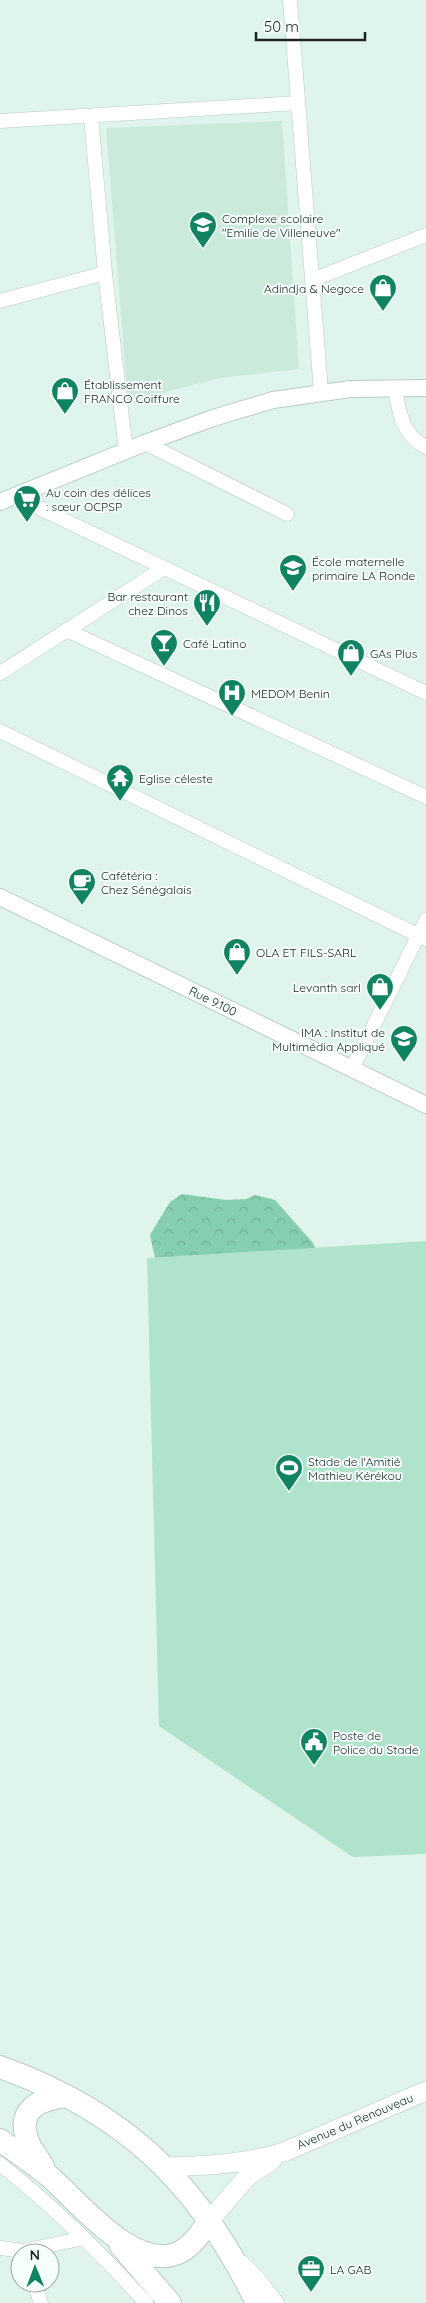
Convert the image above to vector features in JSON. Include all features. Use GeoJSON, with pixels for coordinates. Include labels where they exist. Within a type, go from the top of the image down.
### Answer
{"type":"FeatureCollection","features":[{"type":"Feature","properties":{"kind":"highway"},"geometry":{"type":"LineString","coordinates":[[0,2067],[37,2080],[93,2110],[130,2134],[165,2167],[210,2220],[257,2303]]}},
{"type":"Feature","properties":{"kind":"highway"},"geometry":{"type":"LineString","coordinates":[[49,2176],[27,2141],[26,2118],[31,2109],[38,2103],[49,2098],[66,2096]]}},
{"type":"Feature","properties":{"kind":"highway"},"geometry":{"type":"LineString","coordinates":[[0,2140],[49,2176],[110,2234],[170,2303]]}},
{"type":"Feature","properties":{"kind":"highway"},"geometry":{"type":"LineString","coordinates":[[110,2234],[144,2253],[167,2256],[180,2253],[210,2220]]}},
{"type":"Feature","properties":{"kind":"main road","name":"Avenue du Renouveau"},"geometry":{"type":"LineString","coordinates":[[165,2167],[218,2165],[260,2159],[284,2152],[426,2091]]}},
{"type":"Feature","properties":{"kind":"main road","name":"Avenue du Renouveau"},"geometry":{"type":"LineString","coordinates":[[210,2220],[248,2176],[284,2152]]}},
{"type":"Feature","properties":{"kind":"street"},"geometry":{"type":"LineString","coordinates":[[290,0],[321,392]]}},
{"type":"Feature","properties":{"kind":"street"},"geometry":{"type":"LineString","coordinates":[[0,121],[298,103]]}},
{"type":"Feature","properties":{"kind":"street"},"geometry":{"type":"LineString","coordinates":[[91,117],[104,273],[126,451]]}},
{"type":"Feature","properties":{"kind":"street"},"geometry":{"type":"LineString","coordinates":[[312,280],[426,235]]}},
{"type":"Feature","properties":{"kind":"street"},"geometry":{"type":"LineString","coordinates":[[0,301],[104,273]]}},
{"type":"Feature","properties":{"kind":"street"},"geometry":{"type":"LineString","coordinates":[[395,388],[402,422],[408,434],[426,447]]}},
{"type":"Feature","properties":{"kind":"street"},"geometry":{"type":"LineString","coordinates":[[7,499],[145,443],[241,409],[273,400],[350,389],[426,388]]}},
{"type":"Feature","properties":{"kind":"street"},"geometry":{"type":"LineString","coordinates":[[145,443],[286,514]]}},
{"type":"Feature","properties":{"kind":"street"},"geometry":{"type":"LineString","coordinates":[[7,499],[164,568],[426,693]]}},
{"type":"Feature","properties":{"kind":"street"},"geometry":{"type":"LineString","coordinates":[[0,673],[164,568]]}},
{"type":"Feature","properties":{"kind":"street"},"geometry":{"type":"LineString","coordinates":[[66,630],[426,796]]}},
{"type":"Feature","properties":{"kind":"street"},"geometry":{"type":"LineString","coordinates":[[0,731],[422,937]]}},
{"type":"Feature","properties":{"kind":"street","name":"Rue 9.100"},"geometry":{"type":"LineString","coordinates":[[0,897],[426,1105]]}},
{"type":"Feature","properties":{"kind":"street"},"geometry":{"type":"LineString","coordinates":[[352,1069],[422,937],[426,920]]}},
{"type":"Feature","properties":{"kind":"street"},"geometry":{"type":"LineString","coordinates":[[0,2062],[37,2080]]}},
{"type":"Feature","properties":{"kind":"street"},"geometry":{"type":"LineString","coordinates":[[0,2164],[39,2196],[84,2238],[146,2303]]}},
{"type":"Feature","properties":{"kind":"street"},"geometry":{"type":"LineString","coordinates":[[60,2244],[84,2238]]}},
{"type":"Feature","properties":{"kind":"street"},"geometry":{"type":"LineString","coordinates":[[223,2243],[257,2277],[277,2303]]}},
{"type":"Feature","properties":{"kind":"shaded area","name":"Complexe scolaire \"Emilie de Villeneuve\""},"geometry":{"type":"Polygon","coordinates":[[[282,121],[299,369],[220,378],[128,402],[106,128],[282,121]]]}},
{"type":"Feature","properties":{"kind":"green space"},"geometry":{"type":"Polygon","coordinates":[[[182,1194],[226,1200],[246,1199],[255,1195],[275,1200],[313,1243],[321,1262],[160,1281],[150,1235],[170,1202],[182,1194]]]}},
{"type":"Feature","properties":{"kind":"green space","name":"Stade de l'Amitié Mathieu Kérékou"},"geometry":{"type":"Polygon","coordinates":[[[426,1241],[426,1854],[353,1857],[159,1726],[147,1258],[426,1241]]]}},
{"type":"Feature","properties":{"kind":"place","name":"Complexe scolaire \"Emilie de Villeneuve\""},"geometry":{"type":"Point","coordinates":[203,249]}},
{"type":"Feature","properties":{"kind":"place","name":"Adindja & Negoce"},"geometry":{"type":"Point","coordinates":[383,312]}},
{"type":"Feature","properties":{"kind":"place","name":"Établissement FRANCO Coiffure"},"geometry":{"type":"Point","coordinates":[65,415]}},
{"type":"Feature","properties":{"kind":"place","name":"Au coin des délices : sœur OCPSP"},"geometry":{"type":"Point","coordinates":[27,523]}},
{"type":"Feature","properties":{"kind":"place","name":"École maternelle primaire LA Ronde"},"geometry":{"type":"Point","coordinates":[293,592]}},
{"type":"Feature","properties":{"kind":"place","name":"Bar restaurant chez Dinos"},"geometry":{"type":"Point","coordinates":[207,627]}},
{"type":"Feature","properties":{"kind":"place","name":"Café Latino"},"geometry":{"type":"Point","coordinates":[164,667]}},
{"type":"Feature","properties":{"kind":"place","name":"GAs Plus"},"geometry":{"type":"Point","coordinates":[351,677]}},
{"type":"Feature","properties":{"kind":"place","name":"MEDOM Benin"},"geometry":{"type":"Point","coordinates":[232,717]}},
{"type":"Feature","properties":{"kind":"place","name":"Eglise céleste"},"geometry":{"type":"Point","coordinates":[120,802]}},
{"type":"Feature","properties":{"kind":"place","name":"Cafétéria : Chez Sénégalais"},"geometry":{"type":"Point","coordinates":[82,906]}},
{"type":"Feature","properties":{"kind":"place","name":"OLA ET FILS-SARL"},"geometry":{"type":"Point","coordinates":[237,976]}},
{"type":"Feature","properties":{"kind":"place","name":"Levanth sarl"},"geometry":{"type":"Point","coordinates":[380,1011]}},
{"type":"Feature","properties":{"kind":"place","name":"IMA : Institut de Multimédia Appliqué"},"geometry":{"type":"Point","coordinates":[404,1063]}},
{"type":"Feature","properties":{"kind":"place","name":"Stade de l'Amitié Mathieu Kérékou"},"geometry":{"type":"Point","coordinates":[289,1492]}},
{"type":"Feature","properties":{"kind":"place","name":"Poste de Police du Stade"},"geometry":{"type":"Point","coordinates":[314,1766]}},
{"type":"Feature","properties":{"kind":"place","name":"LA GAB"},"geometry":{"type":"Point","coordinates":[311,2293]}}]}
